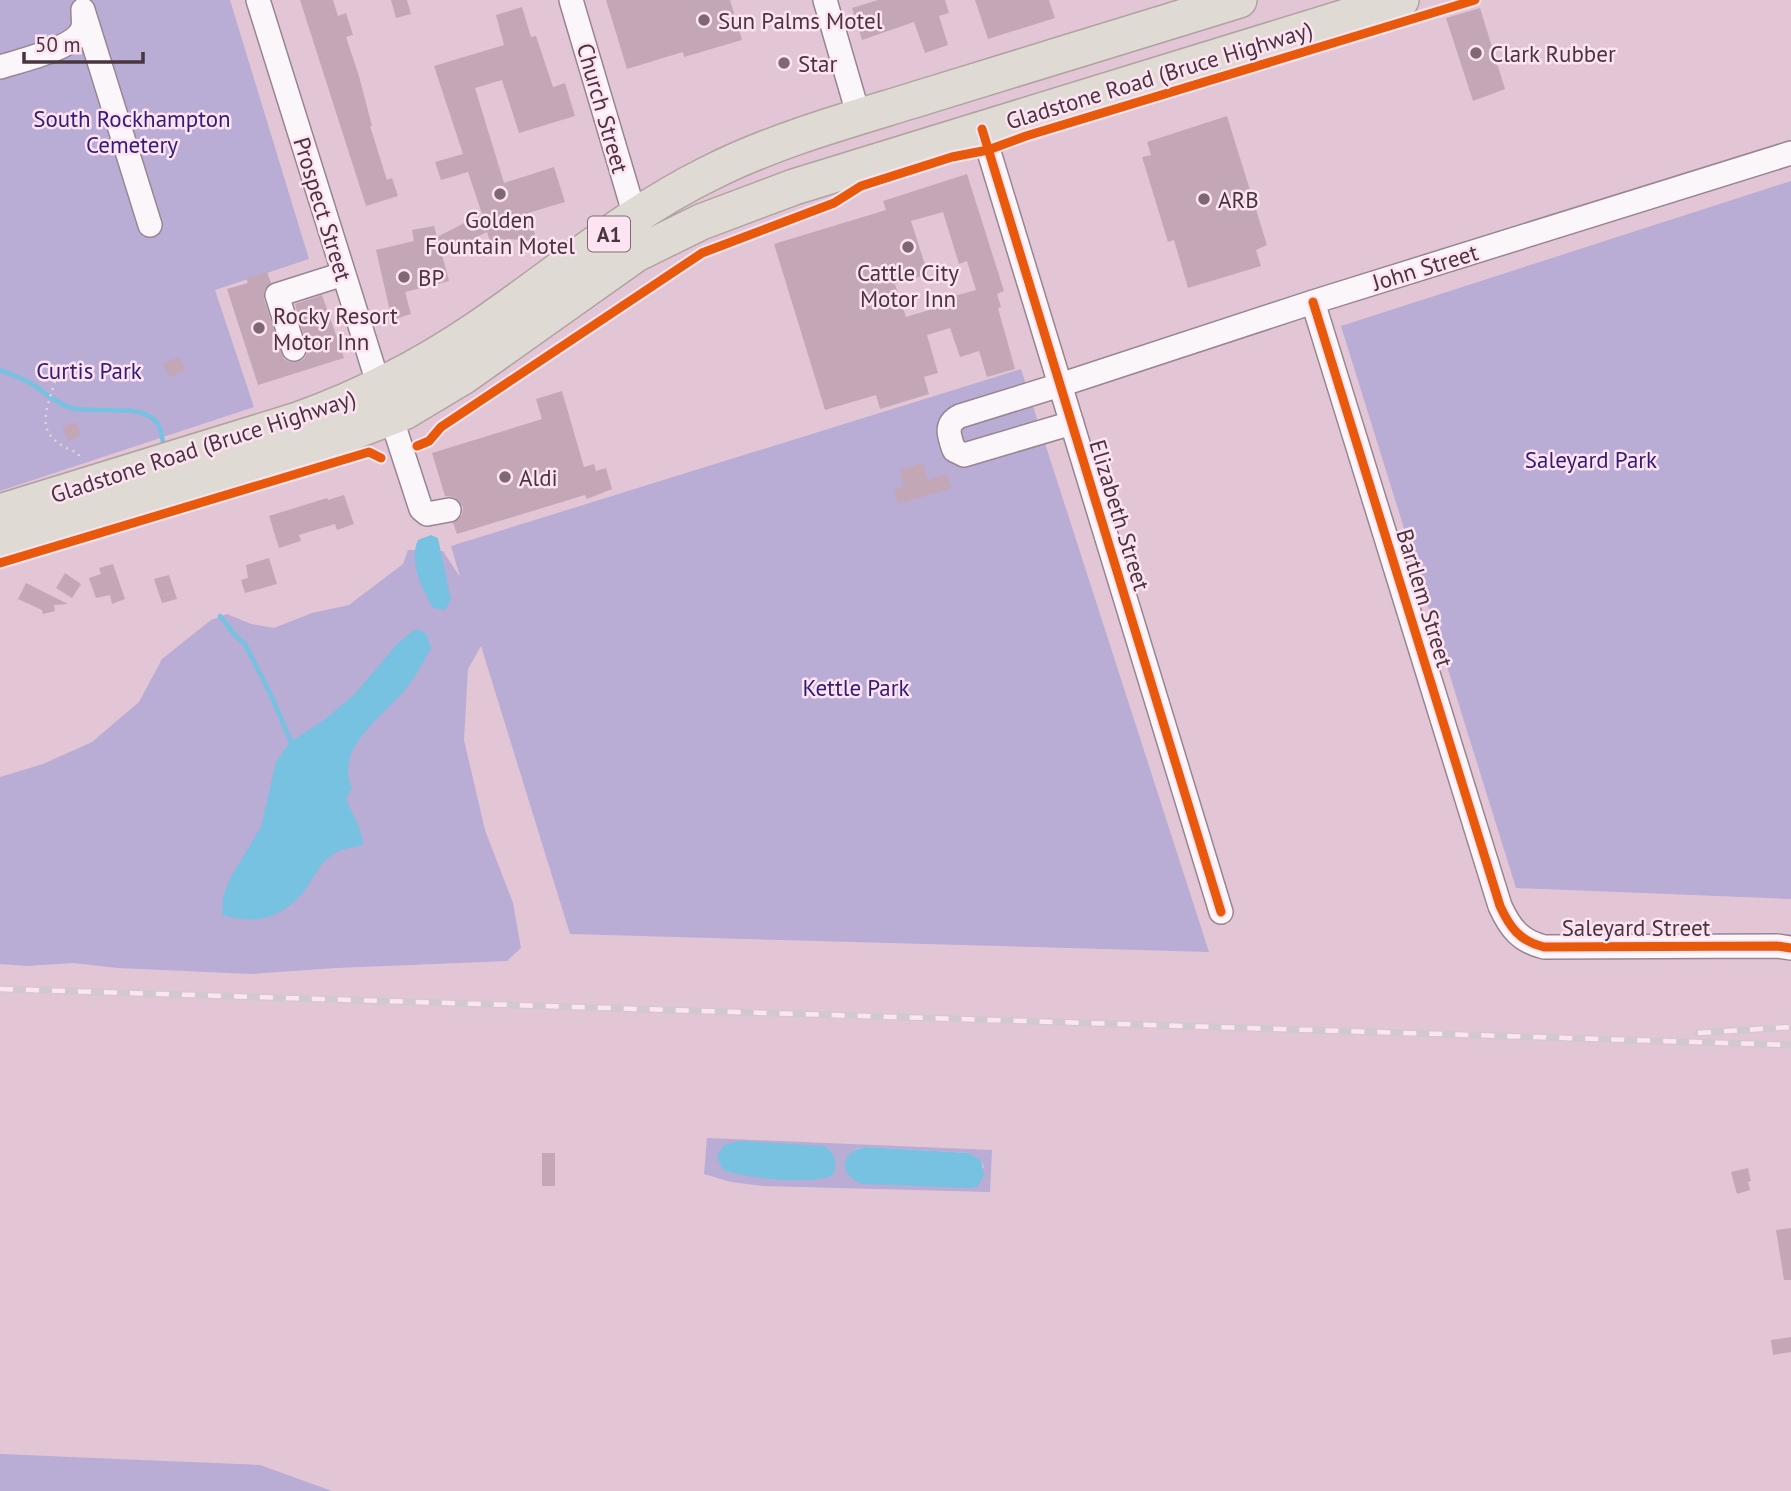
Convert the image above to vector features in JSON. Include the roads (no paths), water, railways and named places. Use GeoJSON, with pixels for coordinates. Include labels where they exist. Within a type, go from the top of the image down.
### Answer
{"type":"FeatureCollection","features":[{"type":"Feature","properties":{"kind":"highway","name":"Gladstone Road (Bruce Highway)"},"geometry":{"type":"LineString","coordinates":[[0,512],[340,405],[422,402],[464,376],[606,274],[651,246],[701,222],[794,187],[1401,0]]}},
{"type":"Feature","properties":{"kind":"highway","name":"Gladstone Road (Bruce Highway)"},"geometry":{"type":"LineString","coordinates":[[0,547],[314,447],[385,402],[443,351],[635,216],[684,186],[741,159],[859,117],[1223,2]]}},
{"type":"Feature","properties":{"kind":"highway"},"geometry":{"type":"LineString","coordinates":[[859,117],[872,163]]}},
{"type":"Feature","properties":{"kind":"street","name":"Prospect Street"},"geometry":{"type":"LineString","coordinates":[[258,0],[343,274],[421,509],[427,514],[449,510]]}},
{"type":"Feature","properties":{"kind":"street","name":"Church Street"},"geometry":{"type":"LineString","coordinates":[[571,0],[635,216]]}},
{"type":"Feature","properties":{"kind":"street"},"geometry":{"type":"LineString","coordinates":[[825,0],[859,117]]}},
{"type":"Feature","properties":{"kind":"street"},"geometry":{"type":"LineString","coordinates":[[0,67],[74,40],[83,28],[82,5]]}},
{"type":"Feature","properties":{"kind":"street"},"geometry":{"type":"LineString","coordinates":[[82,5],[150,225]]}},
{"type":"Feature","properties":{"kind":"street","name":"Elizabeth Street"},"geometry":{"type":"LineString","coordinates":[[982,129],[1221,912]]}},
{"type":"Feature","properties":{"kind":"street","name":"John Street"},"geometry":{"type":"LineString","coordinates":[[1072,423],[971,455],[959,454],[950,440],[948,430],[952,420],[956,418],[1313,302],[1791,153]]}},
{"type":"Feature","properties":{"kind":"street"},"geometry":{"type":"LineString","coordinates":[[294,349],[277,295],[343,274]]}},
{"type":"Feature","properties":{"kind":"street","name":"Bartlem Street"},"geometry":{"type":"LineString","coordinates":[[1313,302],[1500,906]]}},
{"type":"Feature","properties":{"kind":"street","name":"Saleyard Street"},"geometry":{"type":"LineString","coordinates":[[1500,906],[1506,919],[1521,938],[1544,947],[1791,948]]}},
{"type":"Feature","properties":{"kind":"water"},"geometry":{"type":"Polygon","coordinates":[[[431,535],[438,538],[451,600],[445,610],[433,608],[415,566],[418,540],[431,535]]]}},
{"type":"Feature","properties":{"kind":"water"},"geometry":{"type":"Polygon","coordinates":[[[416,629],[426,633],[431,648],[405,690],[363,734],[349,760],[348,774],[352,789],[346,798],[359,827],[363,845],[339,851],[327,859],[296,900],[278,913],[258,919],[222,915],[223,897],[229,880],[261,827],[276,762],[289,743],[324,720],[354,695],[399,642],[416,629]]]}},
{"type":"Feature","properties":{"kind":"water"},"geometry":{"type":"Polygon","coordinates":[[[740,1141],[824,1146],[833,1155],[833,1175],[795,1180],[761,1178],[722,1169],[717,1156],[724,1145],[740,1141]]]}},
{"type":"Feature","properties":{"kind":"water"},"geometry":{"type":"Polygon","coordinates":[[[865,1147],[969,1153],[981,1160],[984,1175],[978,1186],[970,1188],[863,1184],[849,1176],[845,1164],[850,1154],[865,1147]]]}},
{"type":"Feature","properties":{"kind":"waterway"},"geometry":{"type":"LineString","coordinates":[[0,370],[27,381],[72,408],[143,413],[159,426],[163,442]]}},
{"type":"Feature","properties":{"kind":"waterway"},"geometry":{"type":"LineString","coordinates":[[220,616],[245,644],[291,742]]}},
{"type":"Feature","properties":{"kind":"railway"},"geometry":{"type":"LineString","coordinates":[[0,989],[1791,1045]]}},
{"type":"Feature","properties":{"kind":"railway"},"geometry":{"type":"LineString","coordinates":[[1698,1033],[1791,1027]]}},
{"type":"Feature","properties":{"kind":"place","name":"Sun Palms Motel"},"geometry":{"type":"Point","coordinates":[704,20]}},
{"type":"Feature","properties":{"kind":"place","name":"Clark Rubber"},"geometry":{"type":"Point","coordinates":[1476,53]}},
{"type":"Feature","properties":{"kind":"place","name":"Star"},"geometry":{"type":"Point","coordinates":[784,63]}},
{"type":"Feature","properties":{"kind":"place","name":"Golden Fountain Motel"},"geometry":{"type":"Point","coordinates":[500,194]}},
{"type":"Feature","properties":{"kind":"place","name":"ARB"},"geometry":{"type":"Point","coordinates":[1204,199]}},
{"type":"Feature","properties":{"kind":"place","name":"Cattle City Motor Inn"},"geometry":{"type":"Point","coordinates":[908,247]}},
{"type":"Feature","properties":{"kind":"place","name":"BP"},"geometry":{"type":"Point","coordinates":[404,277]}},
{"type":"Feature","properties":{"kind":"place","name":"Rocky Resort Motor Inn"},"geometry":{"type":"Point","coordinates":[259,328]}},
{"type":"Feature","properties":{"kind":"place","name":"Aldi"},"geometry":{"type":"Point","coordinates":[505,477]}},
{"type":"Feature","properties":{"kind":"park label","name":"South Rockhampton Cemetery"},"geometry":{"type":"Point","coordinates":[132,131]}},
{"type":"Feature","properties":{"kind":"park label","name":"Curtis Park"},"geometry":{"type":"Point","coordinates":[89,370]}},
{"type":"Feature","properties":{"kind":"park label","name":"Saleyard Park"},"geometry":{"type":"Point","coordinates":[1591,459]}},
{"type":"Feature","properties":{"kind":"park label","name":"Kettle Park"},"geometry":{"type":"Point","coordinates":[856,687]}}]}
